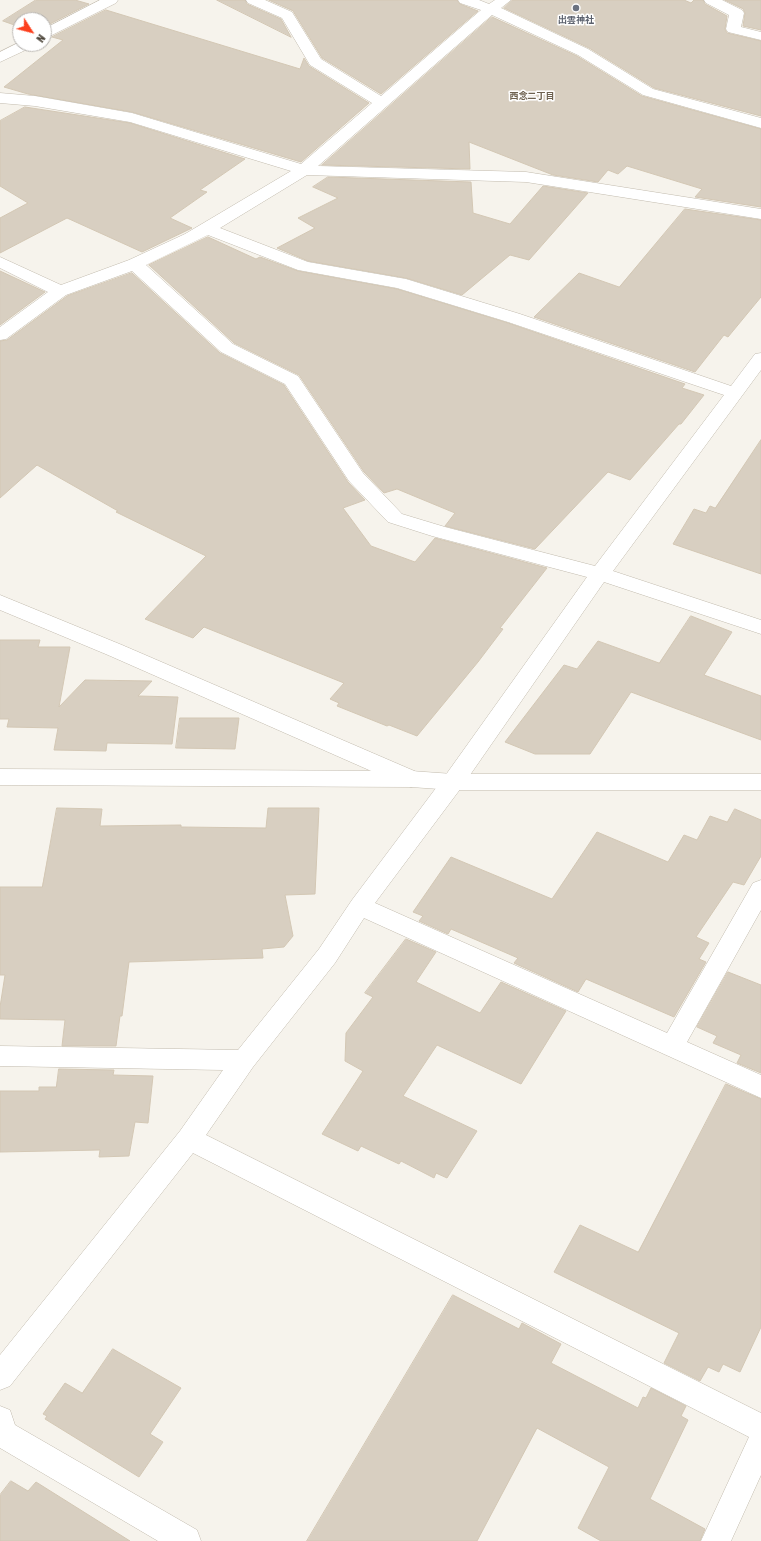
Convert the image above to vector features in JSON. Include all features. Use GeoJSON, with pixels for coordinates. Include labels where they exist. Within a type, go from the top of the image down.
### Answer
{"type":"FeatureCollection","features":[{"type":"Feature","properties":{"kind":"street"},"geometry":{"type":"LineString","coordinates":[[52,31],[112,0]]}},
{"type":"Feature","properties":{"kind":"street"},"geometry":{"type":"LineString","coordinates":[[253,0],[287,15],[315,62],[382,103]]}},
{"type":"Feature","properties":{"kind":"street"},"geometry":{"type":"LineString","coordinates":[[465,0],[498,4],[583,52],[648,92],[761,123]]}},
{"type":"Feature","properties":{"kind":"street"},"geometry":{"type":"LineString","coordinates":[[711,0],[737,13],[733,29],[761,36]]}},
{"type":"Feature","properties":{"kind":"street"},"geometry":{"type":"LineString","coordinates":[[0,335],[60,291],[135,264],[191,238],[304,170],[498,4]]}},
{"type":"Feature","properties":{"kind":"street"},"geometry":{"type":"LineString","coordinates":[[0,58],[12,52]]}},
{"type":"Feature","properties":{"kind":"street"},"geometry":{"type":"LineString","coordinates":[[0,98],[35,101],[132,118],[304,170],[526,177],[761,214]]}},
{"type":"Feature","properties":{"kind":"street"},"geometry":{"type":"LineString","coordinates":[[206,228],[304,266],[400,283],[514,318],[735,393]]}},
{"type":"Feature","properties":{"kind":"street"},"geometry":{"type":"LineString","coordinates":[[0,262],[60,291]]}},
{"type":"Feature","properties":{"kind":"street"},"geometry":{"type":"LineString","coordinates":[[135,264],[227,348],[292,380],[356,477],[395,518],[439,532],[600,574],[761,626]]}},
{"type":"Feature","properties":{"kind":"street"},"geometry":{"type":"LineString","coordinates":[[0,1377],[189,1139],[244,1060],[327,956],[360,906],[453,782],[600,574],[761,358]]}},
{"type":"Feature","properties":{"kind":"street"},"geometry":{"type":"LineString","coordinates":[[0,602],[411,778]]}},
{"type":"Feature","properties":{"kind":"street"},"geometry":{"type":"LineString","coordinates":[[0,777],[411,778],[453,782],[761,782]]}},
{"type":"Feature","properties":{"kind":"street"},"geometry":{"type":"LineString","coordinates":[[672,1047],[761,889]]}},
{"type":"Feature","properties":{"kind":"street"},"geometry":{"type":"LineString","coordinates":[[360,906],[761,1087]]}},
{"type":"Feature","properties":{"kind":"street"},"geometry":{"type":"LineString","coordinates":[[0,1056],[244,1060]]}},
{"type":"Feature","properties":{"kind":"street"},"geometry":{"type":"LineString","coordinates":[[189,1139],[761,1428]]}},
{"type":"Feature","properties":{"kind":"street"},"geometry":{"type":"LineString","coordinates":[[1,1430],[186,1541]]}},
{"type":"Feature","properties":{"kind":"street"},"geometry":{"type":"LineString","coordinates":[[716,1541],[761,1443]]}},
{"type":"Feature","properties":{"kind":"building"},"geometry":{"type":"Polygon","coordinates":[[[36,0],[75,0],[89,4],[52,23],[52,12],[17,12],[36,0]]]}},
{"type":"Feature","properties":{"kind":"building"},"geometry":{"type":"Polygon","coordinates":[[[217,0],[245,0],[247,4],[281,19],[291,37],[217,0]]]}},
{"type":"Feature","properties":{"kind":"building"},"geometry":{"type":"Polygon","coordinates":[[[269,0],[457,0],[460,4],[478,11],[381,94],[322,58],[293,11],[269,0]]]}},
{"type":"Feature","properties":{"kind":"building"},"geometry":{"type":"Polygon","coordinates":[[[512,0],[684,0],[691,3],[694,0],[703,0],[705,4],[727,16],[725,29],[727,33],[761,41],[761,116],[654,88],[589,48],[504,8],[512,0]]]}},
{"type":"Feature","properties":{"kind":"building"},"geometry":{"type":"Polygon","coordinates":[[[725,0],[761,0],[761,30],[743,26],[745,13],[743,9],[725,0]]]}},
{"type":"Feature","properties":{"kind":"building"},"geometry":{"type":"Polygon","coordinates":[[[106,10],[300,69],[304,58],[309,66],[369,103],[301,162],[132,112],[28,94],[4,87],[48,52],[52,52],[52,49],[63,40],[52,37],[106,10]]]}},
{"type":"Feature","properties":{"kind":"building"},"geometry":{"type":"Polygon","coordinates":[[[12,15],[12,24],[3,21],[12,15]]]}},
{"type":"Feature","properties":{"kind":"building"},"geometry":{"type":"Polygon","coordinates":[[[492,17],[577,56],[642,96],[761,129],[761,207],[695,197],[702,189],[627,166],[618,174],[608,170],[598,182],[553,175],[469,142],[470,169],[322,165],[492,17]]]}},
{"type":"Feature","properties":{"kind":"building"},"geometry":{"type":"Polygon","coordinates":[[[25,107],[130,123],[245,159],[200,190],[207,192],[170,218],[192,228],[142,252],[67,218],[0,253],[0,218],[28,203],[0,186],[0,121],[25,107]]]}},
{"type":"Feature","properties":{"kind":"building"},"geometry":{"type":"Polygon","coordinates":[[[328,177],[471,182],[473,213],[510,224],[543,186],[588,193],[529,260],[510,255],[462,295],[406,278],[308,261],[277,248],[315,228],[298,218],[338,198],[313,187],[328,177]]]}},
{"type":"Feature","properties":{"kind":"building"},"geometry":{"type":"Polygon","coordinates":[[[685,209],[761,220],[761,297],[728,337],[724,335],[695,372],[534,317],[579,273],[619,287],[685,209]]]}},
{"type":"Feature","properties":{"kind":"building"},"geometry":{"type":"Polygon","coordinates":[[[208,237],[256,259],[260,257],[298,271],[397,289],[508,323],[685,384],[682,388],[704,395],[681,424],[679,424],[630,480],[608,472],[535,549],[445,526],[455,513],[397,489],[384,493],[364,472],[299,375],[234,343],[149,265],[208,237]]]}},
{"type":"Feature","properties":{"kind":"building"},"geometry":{"type":"Polygon","coordinates":[[[0,271],[45,292],[0,325],[0,271]]]}},
{"type":"Feature","properties":{"kind":"building"},"geometry":{"type":"Polygon","coordinates":[[[132,273],[220,353],[284,385],[348,482],[365,500],[343,508],[371,546],[415,562],[435,538],[547,568],[500,628],[503,629],[478,662],[417,736],[337,706],[339,703],[330,699],[344,683],[204,627],[193,638],[145,619],[206,556],[116,512],[118,511],[37,465],[0,498],[0,341],[7,340],[67,296],[132,273]]]}},
{"type":"Feature","properties":{"kind":"building"},"geometry":{"type":"Polygon","coordinates":[[[761,440],[761,574],[673,544],[694,509],[706,513],[710,506],[715,508],[761,440]]]}},
{"type":"Feature","properties":{"kind":"building"},"geometry":{"type":"Polygon","coordinates":[[[691,616],[732,632],[704,675],[761,696],[761,740],[631,692],[590,754],[535,754],[505,742],[564,665],[577,669],[598,641],[659,663],[691,616]]]}},
{"type":"Feature","properties":{"kind":"building"},"geometry":{"type":"Polygon","coordinates":[[[0,640],[40,640],[38,647],[70,647],[59,707],[85,680],[152,681],[138,696],[178,697],[172,744],[107,743],[106,751],[54,750],[58,728],[7,727],[9,719],[0,719],[0,640]]]}},
{"type":"Feature","properties":{"kind":"building"},"geometry":{"type":"Polygon","coordinates":[[[180,718],[239,718],[235,749],[176,748],[180,718]]]}},
{"type":"Feature","properties":{"kind":"building"},"geometry":{"type":"Polygon","coordinates":[[[57,808],[102,809],[100,826],[181,825],[181,827],[266,828],[268,808],[319,808],[315,894],[285,895],[293,936],[284,947],[262,949],[263,958],[129,962],[122,1016],[120,1016],[116,1046],[62,1046],[65,1020],[0,1019],[0,1007],[5,975],[0,975],[0,887],[42,887],[57,808]]]}},
{"type":"Feature","properties":{"kind":"building"},"geometry":{"type":"Polygon","coordinates":[[[735,809],[761,820],[761,856],[744,885],[733,882],[696,937],[709,943],[699,959],[706,962],[674,1017],[586,979],[578,992],[514,963],[518,958],[451,929],[448,934],[419,921],[423,916],[413,912],[451,857],[552,899],[597,832],[668,862],[684,835],[697,840],[710,816],[727,822],[735,809]]]}},
{"type":"Feature","properties":{"kind":"building"},"geometry":{"type":"Polygon","coordinates":[[[406,939],[436,952],[416,982],[480,1013],[501,982],[566,1011],[521,1084],[437,1045],[403,1096],[477,1131],[447,1178],[436,1173],[434,1178],[401,1161],[399,1164],[361,1146],[358,1151],[322,1134],[363,1071],[345,1061],[346,1033],[373,997],[365,993],[406,939]]]}},
{"type":"Feature","properties":{"kind":"building"},"geometry":{"type":"Polygon","coordinates":[[[728,972],[761,985],[761,1073],[737,1063],[741,1055],[713,1043],[717,1036],[697,1027],[728,972]]]}},
{"type":"Feature","properties":{"kind":"building"},"geometry":{"type":"Polygon","coordinates":[[[59,1069],[114,1070],[113,1075],[153,1076],[148,1123],[135,1122],[129,1156],[99,1157],[100,1150],[0,1152],[0,1091],[39,1091],[39,1087],[56,1087],[59,1069]]]}},
{"type":"Feature","properties":{"kind":"building"},"geometry":{"type":"Polygon","coordinates":[[[726,1084],[761,1099],[761,1327],[740,1372],[723,1364],[719,1372],[708,1367],[700,1381],[664,1363],[679,1333],[554,1272],[580,1225],[638,1252],[726,1084]]]}},
{"type":"Feature","properties":{"kind":"building"},"geometry":{"type":"Polygon","coordinates":[[[453,1295],[519,1329],[522,1323],[561,1344],[551,1363],[638,1408],[643,1397],[646,1398],[651,1388],[686,1406],[681,1416],[688,1420],[650,1499],[705,1529],[700,1541],[601,1541],[578,1528],[609,1467],[537,1428],[477,1541],[307,1541],[453,1295]]]}},
{"type":"Feature","properties":{"kind":"building"},"geometry":{"type":"Polygon","coordinates":[[[113,1349],[181,1388],[150,1434],[163,1442],[139,1477],[45,1419],[47,1416],[43,1414],[65,1383],[82,1393],[113,1349]]]}},
{"type":"Feature","properties":{"kind":"building"},"geometry":{"type":"Polygon","coordinates":[[[11,1481],[28,1491],[36,1482],[130,1541],[0,1541],[0,1495],[11,1481]]]}},
{"type":"Feature","properties":{"kind":"place","name":"出雲神社"},"geometry":{"type":"Point","coordinates":[576,8]}},
{"type":"Feature","properties":{"kind":"district","name":"西念二丁目"},"geometry":{"type":"Point","coordinates":[532,96]}}]}
